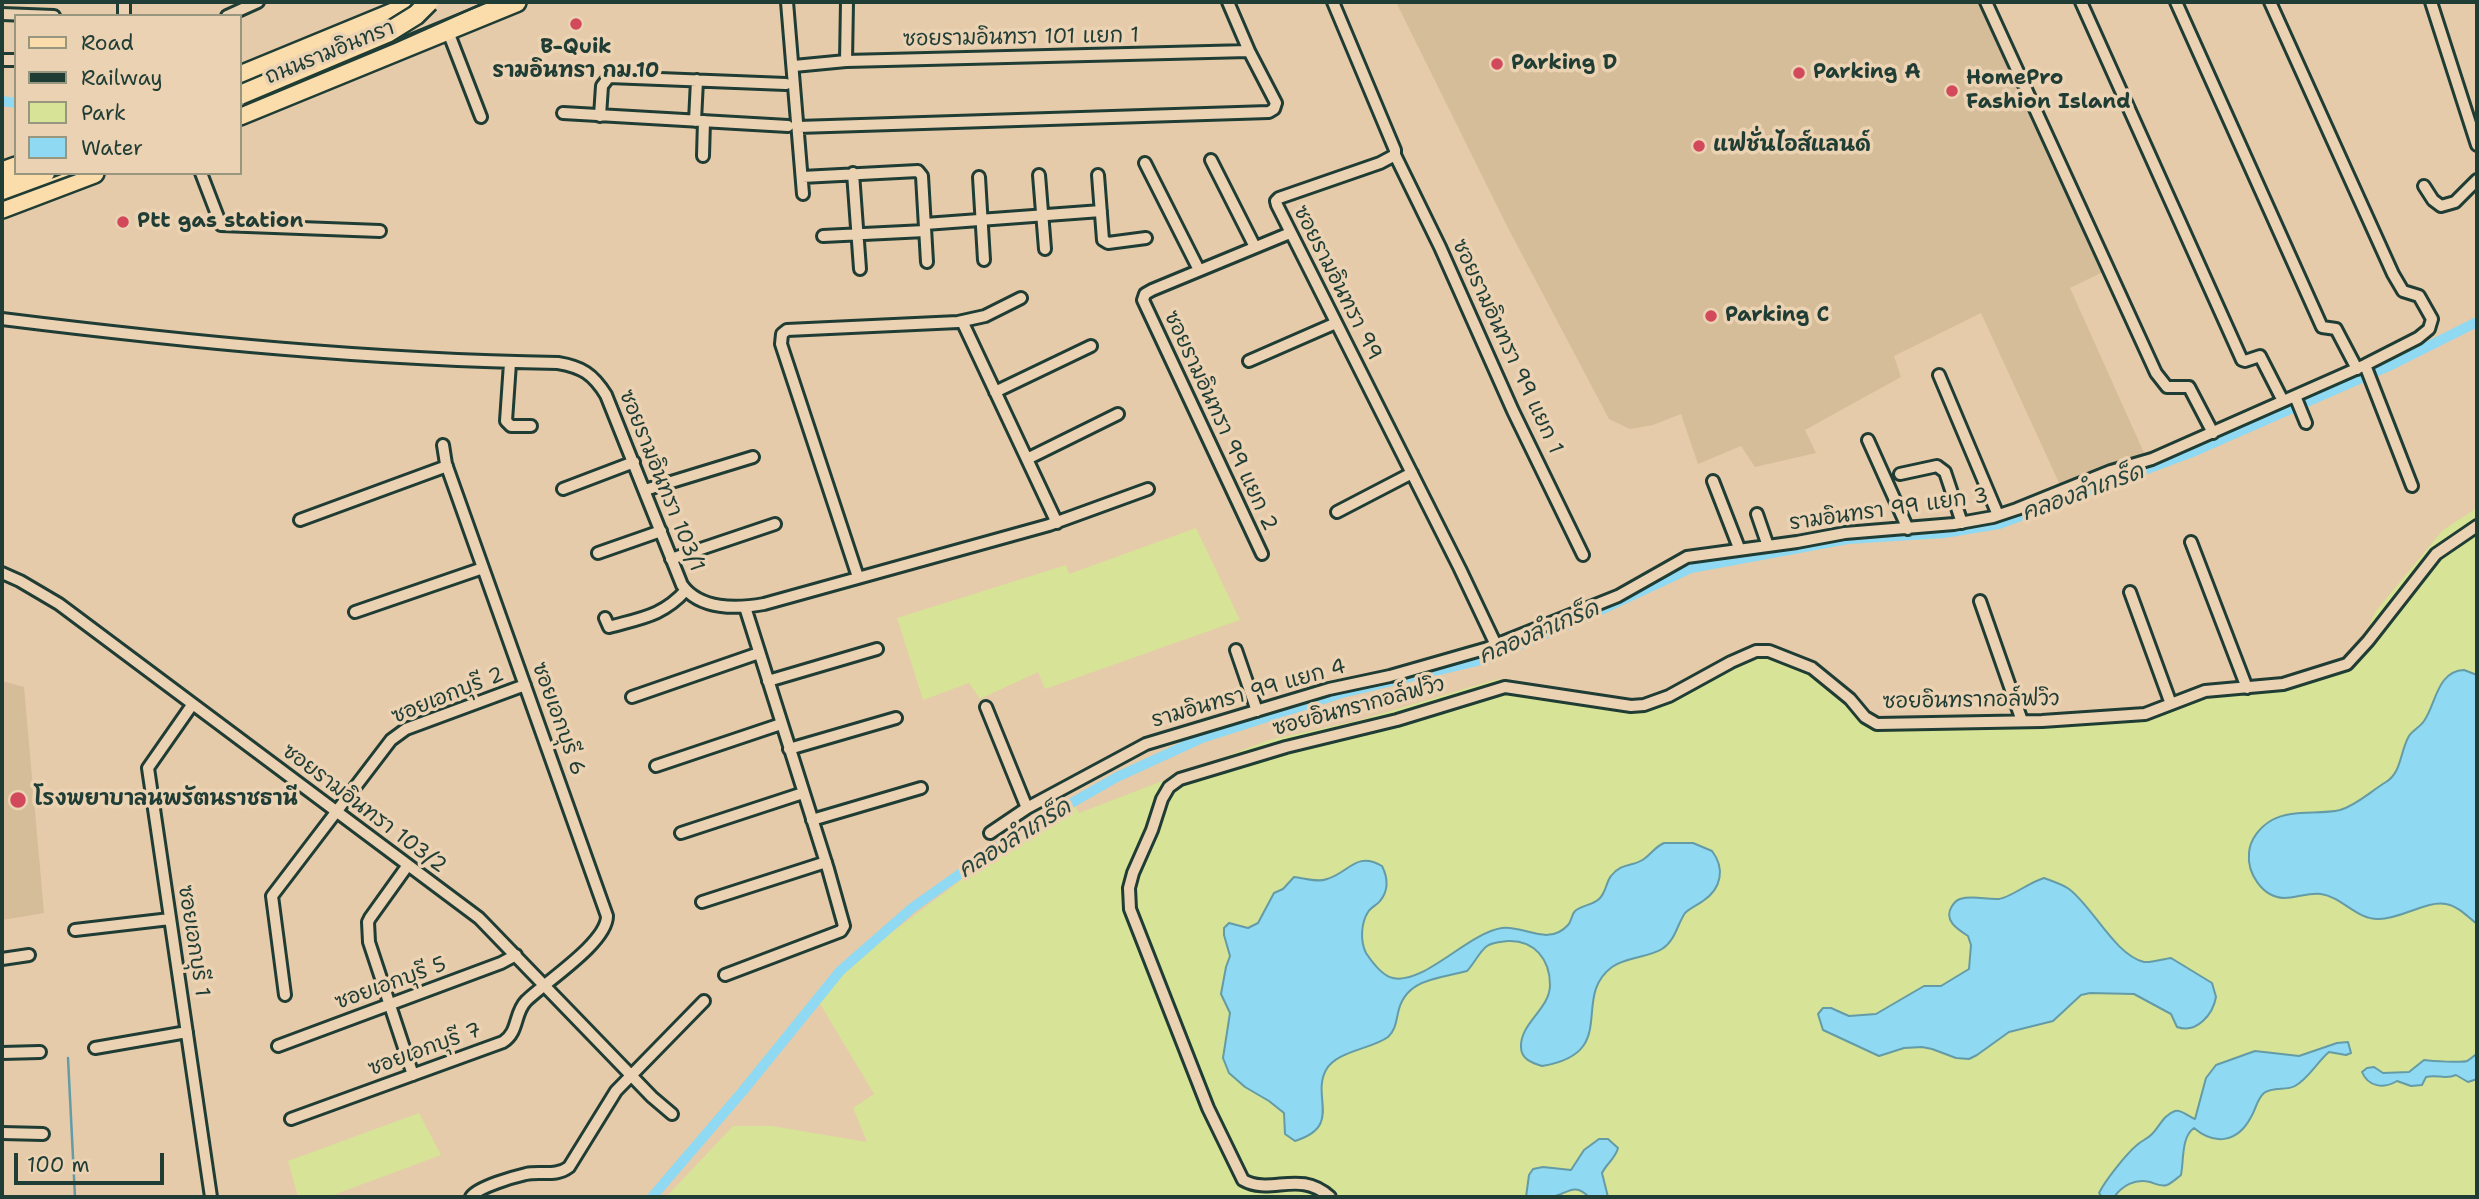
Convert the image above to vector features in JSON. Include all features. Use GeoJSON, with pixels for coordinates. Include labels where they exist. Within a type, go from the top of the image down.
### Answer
{"type":"FeatureCollection","features":[{"type":"Feature","properties":{"kind":"highway","name":"ถนนรามอินทรา"},"geometry":{"type":"LineString","coordinates":[[242,113],[447,29],[483,8],[516,2]]}},
{"type":"Feature","properties":{"kind":"highway","name":"ถนนรามอินทรา"},"geometry":{"type":"LineString","coordinates":[[242,75],[405,5]]}},
{"type":"Feature","properties":{"kind":"highway"},"geometry":{"type":"LineString","coordinates":[[368,22],[378,36],[373,60]]}},
{"type":"Feature","properties":{"kind":"highway"},"geometry":{"type":"LineString","coordinates":[[2,208],[89,175]]}},
{"type":"Feature","properties":{"kind":"main road"},"geometry":{"type":"LineString","coordinates":[[242,94],[387,33],[416,15],[429,2]]}},
{"type":"Feature","properties":{"kind":"main road"},"geometry":{"type":"LineString","coordinates":[[2,191],[40,175]]}},
{"type":"Feature","properties":{"kind":"street"},"geometry":{"type":"LineString","coordinates":[[230,14],[246,4],[258,2]]}},
{"type":"Feature","properties":{"kind":"street"},"geometry":{"type":"LineString","coordinates":[[788,2],[793,66],[793,127],[803,194]]}},
{"type":"Feature","properties":{"kind":"street"},"geometry":{"type":"LineString","coordinates":[[846,2],[846,61]]}},
{"type":"Feature","properties":{"kind":"street"},"geometry":{"type":"LineString","coordinates":[[563,113],[793,127],[1269,113],[1276,103],[1228,2]]}},
{"type":"Feature","properties":{"kind":"street"},"geometry":{"type":"LineString","coordinates":[[1333,2],[1395,155]]}},
{"type":"Feature","properties":{"kind":"street"},"geometry":{"type":"LineString","coordinates":[[1986,2],[2156,373],[2167,387],[2189,387],[2213,433]]}},
{"type":"Feature","properties":{"kind":"street"},"geometry":{"type":"LineString","coordinates":[[2081,2],[2242,360],[2260,356],[2283,401]]}},
{"type":"Feature","properties":{"kind":"street"},"geometry":{"type":"LineString","coordinates":[[2176,2],[2322,327],[2336,329],[2373,383],[2412,486]]}},
{"type":"Feature","properties":{"kind":"street","name":"รามอินทรา 99 แยก 3"},"geometry":{"type":"LineString","coordinates":[[1496,645],[1618,596],[1687,557],[1846,533],[1962,523],[1998,515],[2111,471],[2152,459],[2283,401],[2296,398],[2363,368],[2418,338],[2429,329],[2432,323],[2423,300],[2415,293],[2403,291],[2393,274],[2270,2]]}},
{"type":"Feature","properties":{"kind":"street"},"geometry":{"type":"LineString","coordinates":[[2431,2],[2477,145]]}},
{"type":"Feature","properties":{"kind":"street"},"geometry":{"type":"LineString","coordinates":[[447,29],[481,117]]}},
{"type":"Feature","properties":{"kind":"street","name":"ซอยรามอินทรา 101 แยก 1"},"geometry":{"type":"LineString","coordinates":[[793,66],[846,61],[1249,51]]}},
{"type":"Feature","properties":{"kind":"street"},"geometry":{"type":"LineString","coordinates":[[600,116],[602,86],[609,77],[786,84]]}},
{"type":"Feature","properties":{"kind":"street"},"geometry":{"type":"LineString","coordinates":[[697,80],[703,156]]}},
{"type":"Feature","properties":{"kind":"street","name":"ซอยรามอินทรา 99"},"geometry":{"type":"LineString","coordinates":[[1395,155],[1389,160],[1276,201],[1496,645]]}},
{"type":"Feature","properties":{"kind":"street","name":"ซอยรามอินทรา 99 แยก 1"},"geometry":{"type":"LineString","coordinates":[[1395,155],[1583,555]]}},
{"type":"Feature","properties":{"kind":"street"},"geometry":{"type":"LineString","coordinates":[[1211,160],[1255,247]]}},
{"type":"Feature","properties":{"kind":"street"},"geometry":{"type":"LineString","coordinates":[[1145,163],[1199,270]]}},
{"type":"Feature","properties":{"kind":"street"},"geometry":{"type":"LineString","coordinates":[[802,177],[918,171],[922,176],[927,262]]}},
{"type":"Feature","properties":{"kind":"street"},"geometry":{"type":"LineString","coordinates":[[853,173],[860,270]]}},
{"type":"Feature","properties":{"kind":"street"},"geometry":{"type":"LineString","coordinates":[[202,175],[221,225],[380,230]]}},
{"type":"Feature","properties":{"kind":"street"},"geometry":{"type":"LineString","coordinates":[[1039,175],[1045,249]]}},
{"type":"Feature","properties":{"kind":"street"},"geometry":{"type":"LineString","coordinates":[[1098,175],[1103,240],[1146,238]]}},
{"type":"Feature","properties":{"kind":"street"},"geometry":{"type":"LineString","coordinates":[[979,177],[984,260]]}},
{"type":"Feature","properties":{"kind":"street"},"geometry":{"type":"LineString","coordinates":[[2424,186],[2433,200],[2441,206],[2455,202],[2477,180]]}},
{"type":"Feature","properties":{"kind":"street"},"geometry":{"type":"LineString","coordinates":[[823,236],[1101,211]]}},
{"type":"Feature","properties":{"kind":"street","name":"ซอยรามอินทรา 99 แยก 2"},"geometry":{"type":"LineString","coordinates":[[1262,554],[1143,300],[1145,294],[1152,290],[1290,233]]}},
{"type":"Feature","properties":{"kind":"street"},"geometry":{"type":"LineString","coordinates":[[858,577],[780,338],[787,330],[962,321],[985,316],[1021,298]]}},
{"type":"Feature","properties":{"kind":"street","name":"ซอยรามอินทรา 103/1"},"geometry":{"type":"LineString","coordinates":[[2,319],[265,348],[402,359],[575,366],[593,376],[606,395],[671,559],[686,590],[703,600],[737,609],[1057,523],[1149,489]]}},
{"type":"Feature","properties":{"kind":"street"},"geometry":{"type":"LineString","coordinates":[[962,321],[1057,523]]}},
{"type":"Feature","properties":{"kind":"street"},"geometry":{"type":"LineString","coordinates":[[1249,361],[1336,323]]}},
{"type":"Feature","properties":{"kind":"street"},"geometry":{"type":"LineString","coordinates":[[995,392],[1091,346]]}},
{"type":"Feature","properties":{"kind":"street"},"geometry":{"type":"LineString","coordinates":[[510,363],[506,421],[511,426],[531,426]]}},
{"type":"Feature","properties":{"kind":"street"},"geometry":{"type":"LineString","coordinates":[[1939,376],[1998,515]]}},
{"type":"Feature","properties":{"kind":"street"},"geometry":{"type":"LineString","coordinates":[[2296,398],[2305,419]]}},
{"type":"Feature","properties":{"kind":"street"},"geometry":{"type":"LineString","coordinates":[[1027,458],[1118,414]]}},
{"type":"Feature","properties":{"kind":"street"},"geometry":{"type":"LineString","coordinates":[[1868,440],[1908,529]]}},
{"type":"Feature","properties":{"kind":"street","name":"ซอยเอกบุรี 6"},"geometry":{"type":"LineString","coordinates":[[443,445],[446,466],[607,916],[603,931],[545,985]]}},
{"type":"Feature","properties":{"kind":"street"},"geometry":{"type":"LineString","coordinates":[[645,490],[753,457]]}},
{"type":"Feature","properties":{"kind":"street"},"geometry":{"type":"LineString","coordinates":[[563,489],[634,462]]}},
{"type":"Feature","properties":{"kind":"street"},"geometry":{"type":"LineString","coordinates":[[300,520],[446,466]]}},
{"type":"Feature","properties":{"kind":"street"},"geometry":{"type":"LineString","coordinates":[[1899,474],[1937,466],[1941,468],[1945,472],[1962,523]]}},
{"type":"Feature","properties":{"kind":"street"},"geometry":{"type":"LineString","coordinates":[[1337,512],[1412,473]]}},
{"type":"Feature","properties":{"kind":"street"},"geometry":{"type":"LineString","coordinates":[[1713,481],[1739,548]]}},
{"type":"Feature","properties":{"kind":"street"},"geometry":{"type":"LineString","coordinates":[[1757,514],[1768,545]]}},
{"type":"Feature","properties":{"kind":"street"},"geometry":{"type":"LineString","coordinates":[[671,559],[775,524]]}},
{"type":"Feature","properties":{"kind":"street","name":"ซอยอินทรากอล์ฟวิว"},"geometry":{"type":"LineString","coordinates":[[1330,1197],[1314,1186],[1300,1183],[1253,1186],[1243,1180],[1208,1108],[1155,968],[1136,926],[1130,909],[1129,888],[1133,873],[1162,799],[1169,787],[1180,779],[1505,687],[1631,706],[1644,705],[1669,696],[1756,651],[1769,651],[1812,668],[1850,699],[1865,717],[1877,724],[2022,721],[2145,713],[2205,691],[2283,684],[2347,664],[2436,554],[2477,526]]}},
{"type":"Feature","properties":{"kind":"street"},"geometry":{"type":"LineString","coordinates":[[598,553],[661,531]]}},
{"type":"Feature","properties":{"kind":"street"},"geometry":{"type":"LineString","coordinates":[[2191,542],[2248,688]]}},
{"type":"Feature","properties":{"kind":"street"},"geometry":{"type":"LineString","coordinates":[[355,612],[483,568]]}},
{"type":"Feature","properties":{"kind":"street","name":"ซอยรามอินทรา 103/2"},"geometry":{"type":"LineString","coordinates":[[2,573],[59,604],[479,918],[652,1097],[672,1114]]}},
{"type":"Feature","properties":{"kind":"street"},"geometry":{"type":"LineString","coordinates":[[605,618],[609,627],[653,614],[673,605],[686,590]]}},
{"type":"Feature","properties":{"kind":"street"},"geometry":{"type":"LineString","coordinates":[[2130,592],[2171,704]]}},
{"type":"Feature","properties":{"kind":"street"},"geometry":{"type":"LineString","coordinates":[[1980,601],[2022,721]]}},
{"type":"Feature","properties":{"kind":"street"},"geometry":{"type":"LineString","coordinates":[[724,975],[841,931],[843,921],[745,607]]}},
{"type":"Feature","properties":{"kind":"street","name":"รามอินทรา 99 แยก 4"},"geometry":{"type":"LineString","coordinates":[[990,833],[1027,808],[1166,736],[1209,726],[1329,689],[1450,660],[1496,645]]}},
{"type":"Feature","properties":{"kind":"street"},"geometry":{"type":"LineString","coordinates":[[768,681],[877,649]]}},
{"type":"Feature","properties":{"kind":"street"},"geometry":{"type":"LineString","coordinates":[[1236,650],[1257,711]]}},
{"type":"Feature","properties":{"kind":"street"},"geometry":{"type":"LineString","coordinates":[[632,697],[759,653]]}},
{"type":"Feature","properties":{"kind":"street","name":"ซอยเอกบุรี 2"},"geometry":{"type":"LineString","coordinates":[[285,995],[272,896],[397,733],[525,685]]}},
{"type":"Feature","properties":{"kind":"street","name":"ซอยเอกบุรี 1"},"geometry":{"type":"LineString","coordinates":[[192,705],[148,768],[211,1197]]}},
{"type":"Feature","properties":{"kind":"street"},"geometry":{"type":"LineString","coordinates":[[986,707],[1027,808]]}},
{"type":"Feature","properties":{"kind":"street"},"geometry":{"type":"LineString","coordinates":[[789,749],[896,718]]}},
{"type":"Feature","properties":{"kind":"street"},"geometry":{"type":"LineString","coordinates":[[656,766],[781,724]]}},
{"type":"Feature","properties":{"kind":"street"},"geometry":{"type":"LineString","coordinates":[[812,820],[921,788]]}},
{"type":"Feature","properties":{"kind":"street"},"geometry":{"type":"LineString","coordinates":[[681,833],[803,793]]}},
{"type":"Feature","properties":{"kind":"street"},"geometry":{"type":"LineString","coordinates":[[702,902],[826,862]]}},
{"type":"Feature","properties":{"kind":"street"},"geometry":{"type":"LineString","coordinates":[[408,865],[368,922],[369,942],[413,1075]]}},
{"type":"Feature","properties":{"kind":"street"},"geometry":{"type":"LineString","coordinates":[[75,930],[170,919]]}},
{"type":"Feature","properties":{"kind":"street"},"geometry":{"type":"LineString","coordinates":[[2,959],[29,955]]}},
{"type":"Feature","properties":{"kind":"street","name":"ซอยเอกบุรี 5"},"geometry":{"type":"LineString","coordinates":[[278,1046],[502,963],[516,955]]}},
{"type":"Feature","properties":{"kind":"street","name":"ซอยเอกบุรี 7"},"geometry":{"type":"LineString","coordinates":[[291,1119],[508,1039],[515,1028],[521,1008],[545,985]]}},
{"type":"Feature","properties":{"kind":"street"},"geometry":{"type":"LineString","coordinates":[[471,1197],[477,1191],[527,1174],[562,1172],[569,1167],[616,1091],[704,1001]]}},
{"type":"Feature","properties":{"kind":"street"},"geometry":{"type":"LineString","coordinates":[[95,1048],[187,1032]]}},
{"type":"Feature","properties":{"kind":"street"},"geometry":{"type":"LineString","coordinates":[[2,1053],[40,1052]]}},
{"type":"Feature","properties":{"kind":"street"},"geometry":{"type":"LineString","coordinates":[[2,1133],[43,1134]]}},
{"type":"Feature","properties":{"kind":"shaded area"},"geometry":{"type":"Polygon","coordinates":[[[1396,2],[1984,2],[2107,270],[2070,288],[2145,455],[2060,485],[1981,313],[1894,356],[1901,377],[1805,430],[1816,453],[1755,467],[1741,446],[1698,464],[1681,414],[1653,425],[1630,429],[1609,419],[1507,226],[1396,2]]]}},
{"type":"Feature","properties":{"kind":"shaded area","name":"โรงพยาบาลนพรัตนราชธานี"},"geometry":{"type":"Polygon","coordinates":[[[2,681],[24,687],[44,913],[2,920],[2,681]]]}},
{"type":"Feature","properties":{"kind":"green space"},"geometry":{"type":"Polygon","coordinates":[[[2477,508],[2477,1197],[666,1197],[733,1126],[772,1126],[867,1142],[853,1108],[874,1094],[819,1002],[845,971],[887,936],[1001,850],[1074,805],[1079,813],[1269,740],[1357,721],[1498,679],[1625,711],[1639,711],[1679,698],[1740,661],[1758,655],[1784,660],[1806,670],[1836,691],[1859,719],[1867,725],[1883,730],[2019,727],[2155,717],[2206,699],[2232,694],[2259,694],[2352,667],[2375,612],[2443,530],[2477,508]]]}},
{"type":"Feature","properties":{"kind":"green space"},"geometry":{"type":"Polygon","coordinates":[[[1196,528],[1240,620],[1045,689],[1038,672],[980,699],[969,683],[923,700],[897,618],[1066,565],[1069,574],[1196,528]]]}},
{"type":"Feature","properties":{"kind":"green space"},"geometry":{"type":"Polygon","coordinates":[[[419,1113],[441,1155],[328,1197],[298,1197],[288,1161],[419,1113]]]}},
{"type":"Feature","properties":{"kind":"water"},"geometry":{"type":"Polygon","coordinates":[[[2464,670],[2477,675],[2477,924],[2459,909],[2446,904],[2439,903],[2379,919],[2364,916],[2329,896],[2312,894],[2284,898],[2276,897],[2263,889],[2253,876],[2249,861],[2251,843],[2260,830],[2272,820],[2288,814],[2346,808],[2386,782],[2398,767],[2409,736],[2428,714],[2438,689],[2448,676],[2464,670]]]}},
{"type":"Feature","properties":{"kind":"water"},"geometry":{"type":"Polygon","coordinates":[[[1664,843],[1693,843],[1712,851],[1719,864],[1718,884],[1709,896],[1685,913],[1666,946],[1612,967],[1600,980],[1594,994],[1588,1037],[1580,1049],[1566,1059],[1542,1066],[1523,1055],[1522,1038],[1549,994],[1549,976],[1544,959],[1539,953],[1526,944],[1508,941],[1487,946],[1467,971],[1416,986],[1402,1001],[1394,1029],[1388,1037],[1346,1054],[1331,1064],[1322,1080],[1322,1119],[1309,1135],[1295,1141],[1285,1134],[1284,1113],[1229,1073],[1223,1058],[1230,1013],[1221,994],[1230,956],[1224,928],[1229,923],[1248,928],[1258,923],[1274,893],[1283,889],[1294,877],[1323,880],[1335,876],[1353,864],[1366,861],[1382,866],[1386,888],[1383,897],[1366,916],[1363,943],[1366,953],[1381,972],[1393,978],[1405,978],[1432,967],[1475,939],[1502,928],[1544,935],[1560,931],[1569,923],[1575,911],[1601,897],[1609,878],[1615,872],[1647,857],[1664,843]]]}},
{"type":"Feature","properties":{"kind":"water"},"geometry":{"type":"Polygon","coordinates":[[[2044,878],[2069,889],[2078,897],[2114,941],[2133,958],[2147,962],[2171,958],[2212,983],[2216,997],[2208,1016],[2191,1028],[2177,1027],[2171,1014],[2134,994],[2090,993],[2081,995],[2053,1021],[2009,1032],[1969,1059],[1956,1058],[1922,1047],[1904,1048],[1879,1056],[1823,1030],[1818,1014],[1823,1008],[1831,1008],[1849,1016],[1876,1014],[1924,986],[1941,986],[1969,969],[1971,945],[1968,936],[1956,927],[1949,916],[1954,904],[1965,898],[2003,898],[2044,878]]]}},
{"type":"Feature","properties":{"kind":"water"},"geometry":{"type":"Polygon","coordinates":[[[2348,1042],[2351,1053],[2346,1055],[2329,1052],[2305,1079],[2295,1086],[2264,1093],[2246,1125],[2233,1136],[2218,1139],[2202,1134],[2194,1128],[2185,1143],[2181,1175],[2171,1183],[2162,1186],[2139,1181],[2125,1186],[2114,1197],[2102,1197],[2099,1193],[2127,1155],[2151,1135],[2167,1115],[2177,1111],[2195,1119],[2206,1078],[2216,1065],[2255,1051],[2299,1056],[2348,1042]]]}},
{"type":"Feature","properties":{"kind":"water"},"geometry":{"type":"Polygon","coordinates":[[[2477,1054],[2477,1079],[2468,1082],[2456,1075],[2434,1076],[2426,1077],[2422,1085],[2411,1086],[2397,1081],[2382,1086],[2372,1084],[2362,1072],[2374,1067],[2383,1073],[2409,1072],[2424,1060],[2464,1062],[2477,1054]]]}},
{"type":"Feature","properties":{"kind":"water"},"geometry":{"type":"Polygon","coordinates":[[[1599,1139],[1608,1139],[1618,1148],[1602,1173],[1608,1197],[1589,1197],[1574,1189],[1551,1197],[1526,1197],[1529,1175],[1533,1169],[1543,1167],[1571,1170],[1584,1150],[1599,1139]]]}},
{"type":"Feature","properties":{"kind":"waterway"},"geometry":{"type":"LineString","coordinates":[[2,101],[14,103]]}},
{"type":"Feature","properties":{"kind":"waterway","name":"คลองลำเกร็ด"},"geometry":{"type":"LineString","coordinates":[[652,1197],[840,971],[912,908],[1012,837],[1117,777],[1202,738],[1342,693],[1486,659],[1691,568],[1848,539],[1944,533],[1999,524],[2195,451],[2389,366],[2477,322]]}},
{"type":"Feature","properties":{"kind":"waterway"},"geometry":{"type":"LineString","coordinates":[[68,1058],[75,1197]]}},
{"type":"Feature","properties":{"kind":"railway"},"geometry":{"type":"LineString","coordinates":[[242,106],[486,2]]}},
{"type":"Feature","properties":{"kind":"railway"},"geometry":{"type":"LineString","coordinates":[[2,201],[73,175]]}},
{"type":"Feature","properties":{"kind":"place","name":"B-Quik รามอินทรา กม.10"},"geometry":{"type":"Point","coordinates":[576,24]}},
{"type":"Feature","properties":{"kind":"place","name":"Parking D"},"geometry":{"type":"Point","coordinates":[1497,64]}},
{"type":"Feature","properties":{"kind":"place","name":"Parking A"},"geometry":{"type":"Point","coordinates":[1799,73]}},
{"type":"Feature","properties":{"kind":"place","name":"HomePro Fashion Island"},"geometry":{"type":"Point","coordinates":[1952,91]}},
{"type":"Feature","properties":{"kind":"place","name":"แฟชั่นไอส์แลนด์"},"geometry":{"type":"Point","coordinates":[1699,146]}},
{"type":"Feature","properties":{"kind":"place","name":"Ptt gas station"},"geometry":{"type":"Point","coordinates":[123,222]}},
{"type":"Feature","properties":{"kind":"place","name":"Parking C"},"geometry":{"type":"Point","coordinates":[1711,316]}},
{"type":"Feature","properties":{"kind":"place","name":"โรงพยาบาลนพรัตนราชธานี"},"geometry":{"type":"Point","coordinates":[18,800]}}]}
